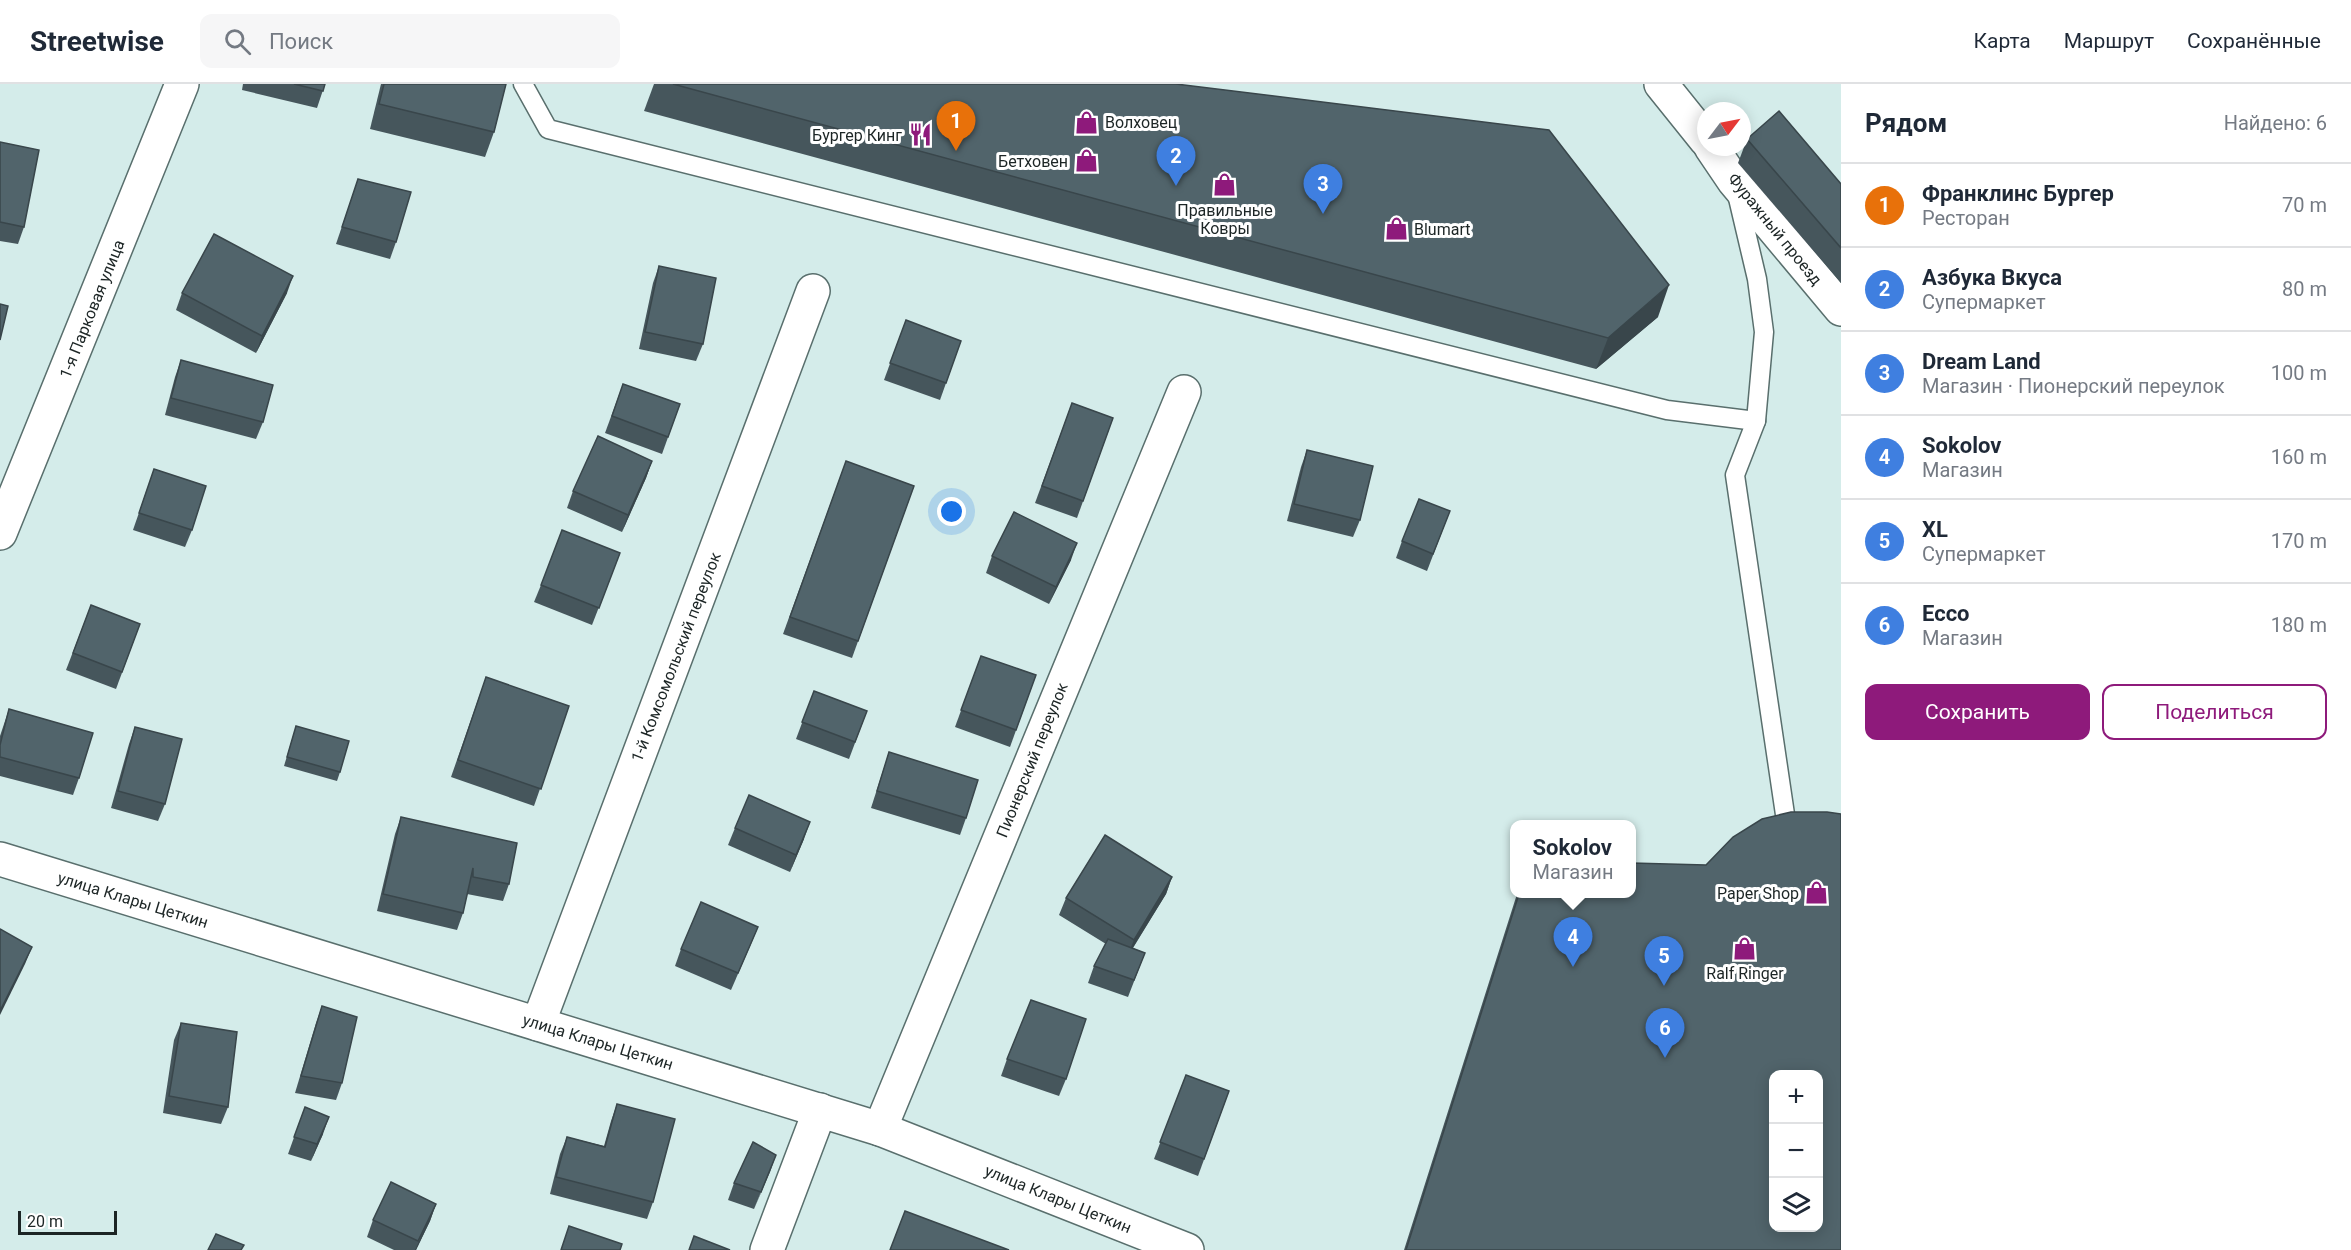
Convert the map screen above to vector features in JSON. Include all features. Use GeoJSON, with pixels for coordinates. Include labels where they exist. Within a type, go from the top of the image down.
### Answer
{"type":"FeatureCollection","features":[{"type":"Feature","properties":{"kind":"street","name":"1-я Парковая улица"},"geometry":{"type":"LineString","coordinates":[[0,533],[182,84]]}},
{"type":"Feature","properties":{"kind":"street","name":"Фуражный проезд"},"geometry":{"type":"LineString","coordinates":[[1661,84],[1697,128]]}},
{"type":"Feature","properties":{"kind":"street","name":"Фуражный проезд"},"geometry":{"type":"LineString","coordinates":[[1694,84],[1698,102]]}},
{"type":"Feature","properties":{"kind":"street","name":"Фуражный проезд"},"geometry":{"type":"LineString","coordinates":[[1717,156],[1734,181],[1841,309]]}},
{"type":"Feature","properties":{"kind":"street","name":"1-й Комсомольский переулок"},"geometry":{"type":"LineString","coordinates":[[538,1024],[813,291]]}},
{"type":"Feature","properties":{"kind":"street","name":"Пионерский переулок"},"geometry":{"type":"LineString","coordinates":[[880,1129],[1184,392]]}},
{"type":"Feature","properties":{"kind":"street","name":"улица Клары Цеткин"},"geometry":{"type":"LineString","coordinates":[[0,859],[880,1129],[1187,1250]]}},
{"type":"Feature","properties":{"kind":"street"},"geometry":{"type":"LineString","coordinates":[[768,1250],[820,1110]]}},
{"type":"Feature","properties":{"kind":"lane"},"geometry":{"type":"LineString","coordinates":[[523,84],[548,129],[1667,410],[1756,422]]}},
{"type":"Feature","properties":{"kind":"lane"},"geometry":{"type":"LineString","coordinates":[[1734,181],[1757,279],[1764,332],[1756,422],[1735,475],[1787,828]]}},
{"type":"Feature","properties":{"kind":"building"},"geometry":{"type":"Polygon","coordinates":[[[294,84],[325,84],[323,91],[294,84]]]}},
{"type":"Feature","properties":{"kind":"building"},"geometry":{"type":"Polygon","coordinates":[[[384,84],[506,84],[494,132],[379,104],[384,84]]]}},
{"type":"Feature","properties":{"kind":"building"},"geometry":{"type":"Polygon","coordinates":[[[673,84],[1176,84],[1549,130],[1669,285],[1608,338],[673,84]]]}},
{"type":"Feature","properties":{"kind":"building"},"geometry":{"type":"Polygon","coordinates":[[[1779,111],[1841,184],[1841,248],[1751,144],[1751,136],[1779,111]]]}},
{"type":"Feature","properties":{"kind":"building"},"geometry":{"type":"Polygon","coordinates":[[[0,142],[39,150],[24,227],[0,222],[0,142]]]}},
{"type":"Feature","properties":{"kind":"building"},"geometry":{"type":"Polygon","coordinates":[[[358,179],[411,192],[396,242],[342,227],[358,179]]]}},
{"type":"Feature","properties":{"kind":"building"},"geometry":{"type":"Polygon","coordinates":[[[214,234],[293,276],[262,336],[182,293],[214,234]]]}},
{"type":"Feature","properties":{"kind":"building"},"geometry":{"type":"Polygon","coordinates":[[[659,266],[716,278],[703,344],[645,332],[659,266]]]}},
{"type":"Feature","properties":{"kind":"building"},"geometry":{"type":"Polygon","coordinates":[[[0,304],[8,306],[0,340],[0,304]]]}},
{"type":"Feature","properties":{"kind":"building"},"geometry":{"type":"Polygon","coordinates":[[[906,320],[961,341],[946,383],[890,363],[906,320]]]}},
{"type":"Feature","properties":{"kind":"building"},"geometry":{"type":"Polygon","coordinates":[[[181,360],[273,385],[263,422],[171,398],[181,360]]]}},
{"type":"Feature","properties":{"kind":"building"},"geometry":{"type":"Polygon","coordinates":[[[623,384],[680,404],[668,437],[612,416],[623,384]]]}},
{"type":"Feature","properties":{"kind":"building"},"geometry":{"type":"Polygon","coordinates":[[[1072,403],[1113,418],[1083,501],[1042,486],[1072,403]]]}},
{"type":"Feature","properties":{"kind":"building"},"geometry":{"type":"Polygon","coordinates":[[[598,436],[652,461],[628,515],[573,491],[598,436]]]}},
{"type":"Feature","properties":{"kind":"building"},"geometry":{"type":"Polygon","coordinates":[[[1307,450],[1373,466],[1360,520],[1294,504],[1307,450]]]}},
{"type":"Feature","properties":{"kind":"building"},"geometry":{"type":"Polygon","coordinates":[[[846,461],[914,486],[858,641],[790,617],[846,461]]]}},
{"type":"Feature","properties":{"kind":"building"},"geometry":{"type":"Polygon","coordinates":[[[154,469],[206,486],[192,530],[139,513],[154,469]]]}},
{"type":"Feature","properties":{"kind":"building"},"geometry":{"type":"Polygon","coordinates":[[[1419,499],[1450,511],[1433,554],[1402,541],[1419,499]]]}},
{"type":"Feature","properties":{"kind":"building"},"geometry":{"type":"Polygon","coordinates":[[[1014,512],[1077,543],[1056,587],[992,556],[1014,512]]]}},
{"type":"Feature","properties":{"kind":"building"},"geometry":{"type":"Polygon","coordinates":[[[562,530],[620,553],[599,608],[541,585],[562,530]]]}},
{"type":"Feature","properties":{"kind":"building"},"geometry":{"type":"Polygon","coordinates":[[[91,605],[140,624],[122,672],[73,653],[91,605]]]}},
{"type":"Feature","properties":{"kind":"building"},"geometry":{"type":"Polygon","coordinates":[[[981,656],[1036,675],[1016,730],[961,710],[981,656]]]}},
{"type":"Feature","properties":{"kind":"building"},"geometry":{"type":"Polygon","coordinates":[[[486,677],[569,706],[541,789],[458,760],[486,677]]]}},
{"type":"Feature","properties":{"kind":"building"},"geometry":{"type":"Polygon","coordinates":[[[814,691],[867,711],[855,742],[802,722],[814,691]]]}},
{"type":"Feature","properties":{"kind":"building"},"geometry":{"type":"Polygon","coordinates":[[[9,709],[93,733],[79,778],[0,757],[0,745],[9,709]]]}},
{"type":"Feature","properties":{"kind":"building"},"geometry":{"type":"Polygon","coordinates":[[[296,726],[349,741],[340,772],[287,757],[296,726]]]}},
{"type":"Feature","properties":{"kind":"building"},"geometry":{"type":"Polygon","coordinates":[[[135,727],[182,739],[165,804],[118,791],[135,727]]]}},
{"type":"Feature","properties":{"kind":"building"},"geometry":{"type":"Polygon","coordinates":[[[889,752],[978,780],[966,818],[877,791],[889,752]]]}},
{"type":"Feature","properties":{"kind":"building"},"geometry":{"type":"Polygon","coordinates":[[[749,795],[810,822],[796,855],[735,828],[749,795]]]}},
{"type":"Feature","properties":{"kind":"building"},"geometry":{"type":"Polygon","coordinates":[[[1791,812],[1841,814],[1841,1250],[1406,1250],[1518,898],[1636,898],[1636,863],[1706,865],[1733,837],[1762,819],[1791,812]]]}},
{"type":"Feature","properties":{"kind":"building"},"geometry":{"type":"Polygon","coordinates":[[[401,817],[517,843],[509,884],[473,877],[473,868],[463,913],[383,894],[401,817]]]}},
{"type":"Feature","properties":{"kind":"building"},"geometry":{"type":"Polygon","coordinates":[[[1105,835],[1172,877],[1134,940],[1066,898],[1105,835]]]}},
{"type":"Feature","properties":{"kind":"building"},"geometry":{"type":"Polygon","coordinates":[[[701,902],[758,927],[738,973],[681,949],[701,902]]]}},
{"type":"Feature","properties":{"kind":"building"},"geometry":{"type":"Polygon","coordinates":[[[0,929],[32,947],[0,1011],[0,929]]]}},
{"type":"Feature","properties":{"kind":"building"},"geometry":{"type":"Polygon","coordinates":[[[1108,939],[1145,953],[1134,980],[1094,966],[1108,939]]]}},
{"type":"Feature","properties":{"kind":"building"},"geometry":{"type":"Polygon","coordinates":[[[1031,1000],[1086,1019],[1066,1079],[1007,1059],[1031,1000]]]}},
{"type":"Feature","properties":{"kind":"building"},"geometry":{"type":"Polygon","coordinates":[[[322,1006],[357,1017],[342,1083],[301,1076],[322,1006]]]}},
{"type":"Feature","properties":{"kind":"building"},"geometry":{"type":"Polygon","coordinates":[[[181,1023],[237,1032],[228,1107],[169,1096],[181,1023]]]}},
{"type":"Feature","properties":{"kind":"building"},"geometry":{"type":"Polygon","coordinates":[[[1186,1075],[1229,1091],[1204,1159],[1160,1142],[1186,1075]]]}},
{"type":"Feature","properties":{"kind":"building"},"geometry":{"type":"Polygon","coordinates":[[[617,1104],[675,1119],[653,1202],[556,1177],[567,1137],[605,1147],[617,1104]]]}},
{"type":"Feature","properties":{"kind":"building"},"geometry":{"type":"Polygon","coordinates":[[[305,1107],[329,1117],[317,1144],[294,1137],[305,1107]]]}},
{"type":"Feature","properties":{"kind":"building"},"geometry":{"type":"Polygon","coordinates":[[[753,1142],[776,1155],[761,1192],[734,1183],[753,1142]]]}},
{"type":"Feature","properties":{"kind":"building"},"geometry":{"type":"Polygon","coordinates":[[[391,1182],[436,1204],[418,1241],[373,1220],[391,1182]]]}},
{"type":"Feature","properties":{"kind":"building"},"geometry":{"type":"Polygon","coordinates":[[[905,1211],[1009,1250],[890,1250],[905,1211]]]}},
{"type":"Feature","properties":{"kind":"building"},"geometry":{"type":"Polygon","coordinates":[[[569,1226],[622,1244],[620,1250],[561,1250],[569,1226]]]}},
{"type":"Feature","properties":{"kind":"building"},"geometry":{"type":"Polygon","coordinates":[[[216,1234],[244,1245],[241,1250],[208,1250],[216,1234]]]}},
{"type":"Feature","properties":{"kind":"building"},"geometry":{"type":"Polygon","coordinates":[[[694,1236],[730,1250],[689,1250],[694,1236]]]}},
{"type":"Feature","properties":{"kind":"place","name":"Волховец"},"geometry":{"type":"Point","coordinates":[1087,122]}},
{"type":"Feature","properties":{"kind":"place","name":"Бургер Кинг"},"geometry":{"type":"Point","coordinates":[920,135]}},
{"type":"Feature","properties":{"kind":"place","name":"Франклинс Бургер"},"geometry":{"type":"Point","coordinates":[956,151]}},
{"type":"Feature","properties":{"kind":"place","name":"Бетховен"},"geometry":{"type":"Point","coordinates":[1086,161]}},
{"type":"Feature","properties":{"kind":"place","name":"Правильные Ковры"},"geometry":{"type":"Point","coordinates":[1225,185]}},
{"type":"Feature","properties":{"kind":"place","name":"Азбука Вкуса"},"geometry":{"type":"Point","coordinates":[1176,186]}},
{"type":"Feature","properties":{"kind":"place","name":"Dream Land"},"geometry":{"type":"Point","coordinates":[1323,214]}},
{"type":"Feature","properties":{"kind":"place","name":"Blumart"},"geometry":{"type":"Point","coordinates":[1396,229]}},
{"type":"Feature","properties":{"kind":"place","name":"Paper Shop"},"geometry":{"type":"Point","coordinates":[1817,893]}},
{"type":"Feature","properties":{"kind":"place","name":"Ralf Ringer"},"geometry":{"type":"Point","coordinates":[1745,948]}},
{"type":"Feature","properties":{"kind":"place","name":"Sokolov"},"geometry":{"type":"Point","coordinates":[1573,967]}},
{"type":"Feature","properties":{"kind":"place","name":"XL"},"geometry":{"type":"Point","coordinates":[1664,986]}},
{"type":"Feature","properties":{"kind":"place","name":"Ecco"},"geometry":{"type":"Point","coordinates":[1665,1058]}}]}
